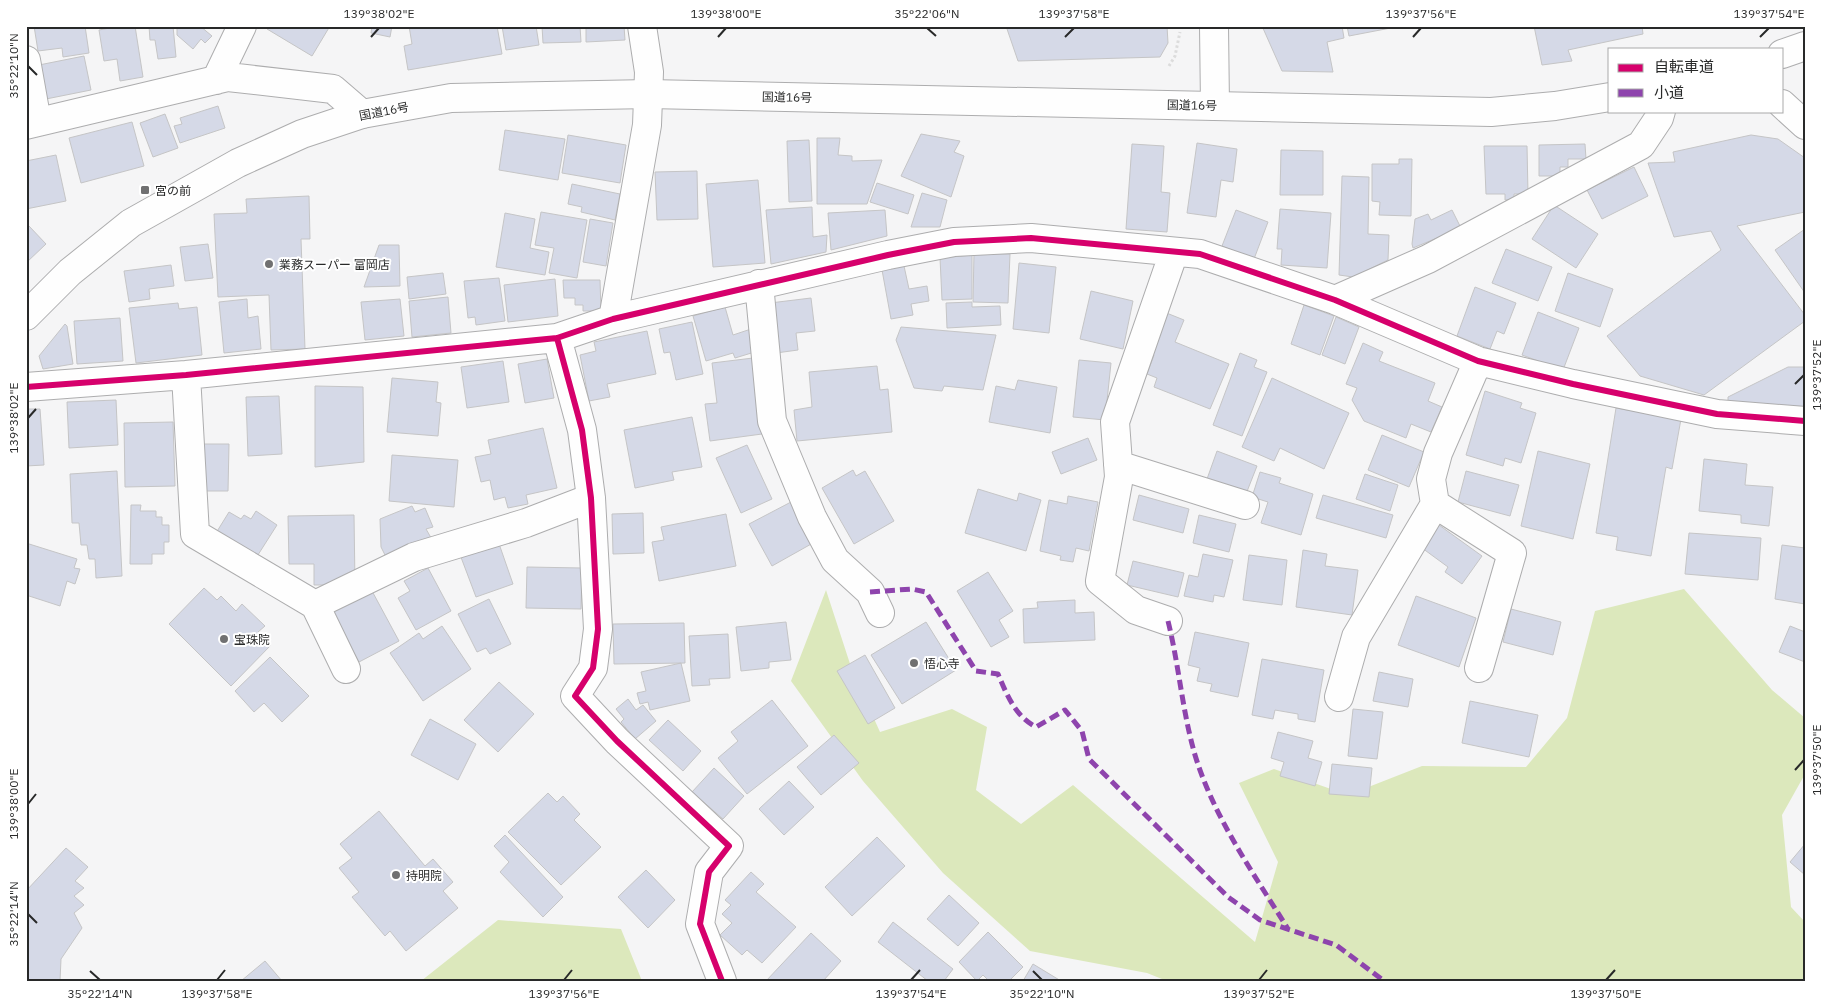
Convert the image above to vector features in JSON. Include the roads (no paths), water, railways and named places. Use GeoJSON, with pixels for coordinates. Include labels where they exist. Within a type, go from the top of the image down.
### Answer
{"type":"FeatureCollection","features":[{"type":"Feature","properties":{"kind":"main road"},"geometry":{"type":"LineString","coordinates":[[216,80],[242,26]]}},
{"type":"Feature","properties":{"kind":"main road"},"geometry":{"type":"LineString","coordinates":[[613,319],[647,125],[649,72],[642,26]]}},
{"type":"Feature","properties":{"kind":"main road"},"geometry":{"type":"LineString","coordinates":[[1214,26],[1215,106]]}},
{"type":"Feature","properties":{"kind":"main road"},"geometry":{"type":"LineString","coordinates":[[1784,53],[1805,46]]}},
{"type":"Feature","properties":{"kind":"main road"},"geometry":{"type":"LineString","coordinates":[[26,60],[32,123],[228,77],[333,89],[362,114]]}},
{"type":"Feature","properties":{"kind":"main road","name":"国道16号"},"geometry":{"type":"LineString","coordinates":[[26,316],[70,272],[131,223],[238,163],[302,134],[362,114],[450,98],[649,94],[1491,112],[1555,106],[1608,97]]}},
{"type":"Feature","properties":{"kind":"main road"},"geometry":{"type":"LineString","coordinates":[[1784,106],[1805,125]]}},
{"type":"Feature","properties":{"kind":"main road"},"geometry":{"type":"LineString","coordinates":[[1335,300],[1428,259],[1641,145],[1659,118],[1660,112]]}},
{"type":"Feature","properties":{"kind":"main road"},"geometry":{"type":"LineString","coordinates":[[26,387],[186,375],[557,338],[613,319],[759,284],[954,242],[1031,238],[1200,254],[1335,300],[1478,361],[1573,384],[1717,414],[1805,421]]}},
{"type":"Feature","properties":{"kind":"main road"},"geometry":{"type":"LineString","coordinates":[[1168,620],[1136,610],[1100,581],[1119,477],[1114,422],[1174,252]]}},
{"type":"Feature","properties":{"kind":"main road"},"geometry":{"type":"LineString","coordinates":[[759,284],[772,421],[812,517],[834,560],[870,592],[880,613]]}},
{"type":"Feature","properties":{"kind":"main road"},"geometry":{"type":"LineString","coordinates":[[557,338],[582,430],[590,498],[598,629],[593,668],[575,696],[617,741],[729,846],[709,872],[700,924],[722,981]]}},
{"type":"Feature","properties":{"kind":"main road"},"geometry":{"type":"LineString","coordinates":[[1339,697],[1356,636],[1435,504],[1432,479],[1438,453],[1478,361]]}},
{"type":"Feature","properties":{"kind":"main road"},"geometry":{"type":"LineString","coordinates":[[186,375],[195,534],[315,605],[346,668]]}},
{"type":"Feature","properties":{"kind":"main road"},"geometry":{"type":"LineString","coordinates":[[1118,465],[1245,506]]}},
{"type":"Feature","properties":{"kind":"main road"},"geometry":{"type":"LineString","coordinates":[[315,605],[414,557],[526,524],[590,498]]}},
{"type":"Feature","properties":{"kind":"main road"},"geometry":{"type":"LineString","coordinates":[[1435,504],[1512,553],[1479,668]]}},
{"type":"Feature","properties":{"kind":"place","name":"宮の前"},"geometry":{"type":"Point","coordinates":[145,190]}},
{"type":"Feature","properties":{"kind":"place","name":"業務スーパー 富岡店"},"geometry":{"type":"Point","coordinates":[269,264]}},
{"type":"Feature","properties":{"kind":"place","name":"宝珠院"},"geometry":{"type":"Point","coordinates":[224,639]}},
{"type":"Feature","properties":{"kind":"place","name":"悟心寺"},"geometry":{"type":"Point","coordinates":[914,663]}},
{"type":"Feature","properties":{"kind":"place","name":"持明院"},"geometry":{"type":"Point","coordinates":[396,875]}}]}
